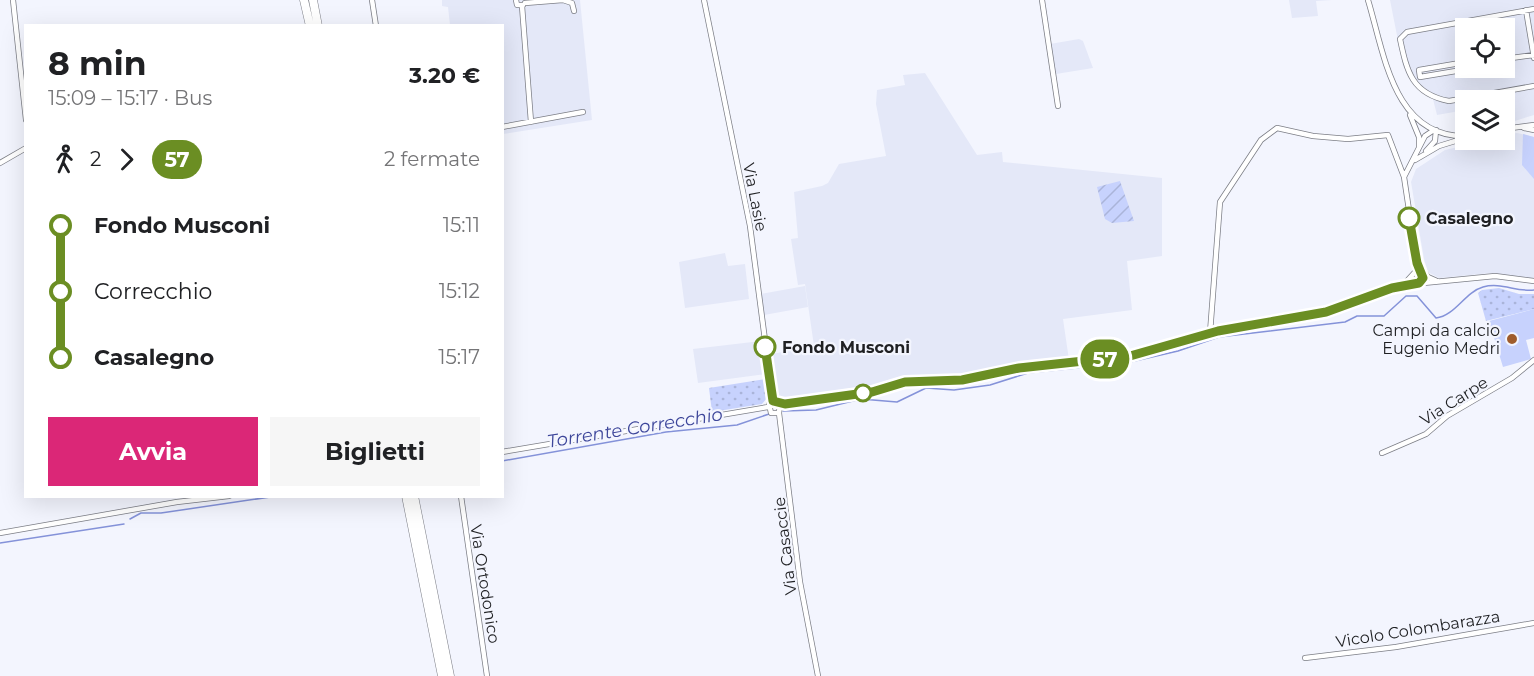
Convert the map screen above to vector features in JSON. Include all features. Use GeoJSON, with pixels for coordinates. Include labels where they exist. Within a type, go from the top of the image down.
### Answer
{"type":"FeatureCollection","features":[{"type":"Feature","properties":{"kind":"highway"},"geometry":{"type":"LineString","coordinates":[[304,0],[310,24]]}},
{"type":"Feature","properties":{"kind":"highway"},"geometry":{"type":"LineString","coordinates":[[313,0],[318,24]]}},
{"type":"Feature","properties":{"kind":"highway"},"geometry":{"type":"LineString","coordinates":[[406,498],[442,676]]}},
{"type":"Feature","properties":{"kind":"highway"},"geometry":{"type":"LineString","coordinates":[[414,498],[450,676]]}},
{"type":"Feature","properties":{"kind":"street"},"geometry":{"type":"LineString","coordinates":[[13,0],[24,102]]}},
{"type":"Feature","properties":{"kind":"street"},"geometry":{"type":"LineString","coordinates":[[372,0],[376,24]]}},
{"type":"Feature","properties":{"kind":"street"},"geometry":{"type":"LineString","coordinates":[[516,0],[517,4],[563,0],[572,3],[574,11]]}},
{"type":"Feature","properties":{"kind":"street","name":"Via Lasie"},"geometry":{"type":"LineString","coordinates":[[704,0],[750,226],[773,401]]}},
{"type":"Feature","properties":{"kind":"street"},"geometry":{"type":"LineString","coordinates":[[1042,0],[1058,106]]}},
{"type":"Feature","properties":{"kind":"street"},"geometry":{"type":"LineString","coordinates":[[1369,1],[1393,85],[1409,112],[1419,137],[1418,150]]}},
{"type":"Feature","properties":{"kind":"street"},"geometry":{"type":"LineString","coordinates":[[524,3],[531,122]]}},
{"type":"Feature","properties":{"kind":"street"},"geometry":{"type":"LineString","coordinates":[[1534,9],[1407,32],[1400,39],[1407,73],[1417,86],[1438,99],[1449,101],[1534,86]]}},
{"type":"Feature","properties":{"kind":"street"},"geometry":{"type":"LineString","coordinates":[[1515,58],[1534,56],[1526,10]]}},
{"type":"Feature","properties":{"kind":"street"},"geometry":{"type":"LineString","coordinates":[[1455,64],[1419,70],[1420,77],[1455,71]]}},
{"type":"Feature","properties":{"kind":"street"},"geometry":{"type":"LineString","coordinates":[[504,127],[583,112]]}},
{"type":"Feature","properties":{"kind":"street"},"geometry":{"type":"LineString","coordinates":[[1409,112],[1436,130],[1455,134]]}},
{"type":"Feature","properties":{"kind":"street"},"geometry":{"type":"LineString","coordinates":[[1515,128],[1534,125]]}},
{"type":"Feature","properties":{"kind":"street"},"geometry":{"type":"LineString","coordinates":[[1210,333],[1220,202],[1256,146],[1273,130],[1282,128],[1313,136],[1348,139],[1388,135],[1404,177],[1419,283]]}},
{"type":"Feature","properties":{"kind":"street"},"geometry":{"type":"LineString","coordinates":[[1515,128],[1534,130]]}},
{"type":"Feature","properties":{"kind":"street"},"geometry":{"type":"LineString","coordinates":[[1404,177],[1428,132],[1436,130]]}},
{"type":"Feature","properties":{"kind":"street"},"geometry":{"type":"LineString","coordinates":[[1420,157],[1436,141],[1436,130]]}},
{"type":"Feature","properties":{"kind":"street"},"geometry":{"type":"LineString","coordinates":[[1413,162],[1439,146],[1455,141]]}},
{"type":"Feature","properties":{"kind":"street"},"geometry":{"type":"LineString","coordinates":[[0,163],[24,149]]}},
{"type":"Feature","properties":{"kind":"street"},"geometry":{"type":"LineString","coordinates":[[1417,268],[1438,282]]}},
{"type":"Feature","properties":{"kind":"street"},"geometry":{"type":"LineString","coordinates":[[1403,285],[1417,268]]}},
{"type":"Feature","properties":{"kind":"street"},"geometry":{"type":"LineString","coordinates":[[504,452],[768,407],[773,401],[781,404],[872,392],[905,382],[962,380],[1019,368],[1130,356],[1210,333],[1335,310],[1403,285],[1496,276],[1534,281]]}},
{"type":"Feature","properties":{"kind":"street","name":"Via Carpe"},"geometry":{"type":"LineString","coordinates":[[1382,453],[1426,434],[1447,416],[1512,378],[1534,360]]}},
{"type":"Feature","properties":{"kind":"street","name":"Via Casaccie"},"geometry":{"type":"LineString","coordinates":[[781,404],[779,413],[800,582],[818,676]]}},
{"type":"Feature","properties":{"kind":"street"},"geometry":{"type":"LineString","coordinates":[[768,407],[773,414],[779,413]]}},
{"type":"Feature","properties":{"kind":"street"},"geometry":{"type":"LineString","coordinates":[[0,533],[212,498]]}},
{"type":"Feature","properties":{"kind":"street","name":"Via Ortodonico"},"geometry":{"type":"LineString","coordinates":[[461,498],[488,676]]}},
{"type":"Feature","properties":{"kind":"street","name":"Vicolo Colombarazza"},"geometry":{"type":"LineString","coordinates":[[1305,658],[1396,647],[1534,623]]}},
{"type":"Feature","properties":{"kind":"shaded area"},"geometry":{"type":"Polygon","coordinates":[[[442,0],[580,0],[592,120],[504,134],[504,24],[450,24],[448,7],[442,6],[442,0]]]}},
{"type":"Feature","properties":{"kind":"shaded area"},"geometry":{"type":"Polygon","coordinates":[[[1289,0],[1332,0],[1316,1],[1318,16],[1292,18],[1289,0]]]}},
{"type":"Feature","properties":{"kind":"shaded area"},"geometry":{"type":"Polygon","coordinates":[[[1390,0],[1534,0],[1534,115],[1515,121],[1515,90],[1455,90],[1455,112],[1437,115],[1433,99],[1419,88],[1403,66],[1390,0]]]}},
{"type":"Feature","properties":{"kind":"shaded area"},"geometry":{"type":"Polygon","coordinates":[[[1079,39],[1083,41],[1093,68],[1056,74],[1050,44],[1079,39]]]}},
{"type":"Feature","properties":{"kind":"shaded area"},"geometry":{"type":"Polygon","coordinates":[[[925,73],[977,155],[1002,152],[1003,162],[1162,178],[1162,256],[1127,261],[1132,310],[1063,319],[1069,360],[778,401],[772,354],[814,346],[805,284],[798,285],[791,239],[798,238],[794,192],[828,183],[839,164],[886,156],[876,104],[877,90],[905,85],[903,75],[925,73]]]}},
{"type":"Feature","properties":{"kind":"shaded area"},"geometry":{"type":"Polygon","coordinates":[[[1515,133],[1534,137],[1534,279],[1491,273],[1439,278],[1428,272],[1411,182],[1416,169],[1445,150],[1455,148],[1455,150],[1515,150],[1515,133]]]}},
{"type":"Feature","properties":{"kind":"shaded area"},"geometry":{"type":"Polygon","coordinates":[[[1523,134],[1534,137],[1534,179],[1522,165],[1523,134]]]}},
{"type":"Feature","properties":{"kind":"shaded area"},"geometry":{"type":"Polygon","coordinates":[[[1120,181],[1134,221],[1112,223],[1105,219],[1097,187],[1120,181]]]}},
{"type":"Feature","properties":{"kind":"shaded area"},"geometry":{"type":"Polygon","coordinates":[[[725,253],[728,266],[745,264],[749,299],[685,308],[679,262],[725,253]]]}},
{"type":"Feature","properties":{"kind":"shaded area"},"geometry":{"type":"Polygon","coordinates":[[[805,286],[808,307],[764,315],[760,294],[805,286]]]}},
{"type":"Feature","properties":{"kind":"shaded area"},"geometry":{"type":"Polygon","coordinates":[[[1499,288],[1519,294],[1534,294],[1534,309],[1486,321],[1478,293],[1482,290],[1499,288]]]}},
{"type":"Feature","properties":{"kind":"shaded area","name":"Campi da calcio Eugenio Medri"},"geometry":{"type":"Polygon","coordinates":[[[1534,309],[1534,338],[1526,340],[1531,359],[1503,367],[1489,321],[1534,309]]]}},
{"type":"Feature","properties":{"kind":"shaded area"},"geometry":{"type":"Polygon","coordinates":[[[761,341],[765,374],[698,383],[693,349],[761,341]]]}},
{"type":"Feature","properties":{"kind":"shaded area"},"geometry":{"type":"Polygon","coordinates":[[[765,379],[767,398],[762,404],[712,412],[709,388],[765,379]]]}},
{"type":"Feature","properties":{"kind":"waterway","name":"Torrente Correcchio"},"geometry":{"type":"LineString","coordinates":[[783,411],[816,410],[861,399],[897,402],[926,388],[954,390],[990,385],[1028,373],[1126,363],[1178,351],[1219,337],[1345,322],[1357,316],[1384,316],[1406,296],[1417,296],[1436,318],[1449,313],[1483,287],[1534,290]]}},
{"type":"Feature","properties":{"kind":"waterway","name":"Torrente Correcchio"},"geometry":{"type":"LineString","coordinates":[[504,461],[666,432],[737,425],[769,414]]}},
{"type":"Feature","properties":{"kind":"waterway","name":"Torrente Correcchio"},"geometry":{"type":"LineString","coordinates":[[130,519],[141,513],[161,513],[263,498]]}},
{"type":"Feature","properties":{"kind":"waterway","name":"Torrente Correcchio"},"geometry":{"type":"LineString","coordinates":[[0,543],[124,524]]}},
{"type":"Feature","properties":{"kind":"bus line","name":"57"},"geometry":{"type":"LineString","coordinates":[[765,347],[773,401],[781,404],[872,392],[905,382],[962,380],[1019,368],[1130,356],[1218,331],[1310,316],[1343,308],[1392,288],[1419,283],[1423,278],[1417,263],[1409,218]]}},
{"type":"Feature","properties":{"kind":"place","name":"Casalegno"},"geometry":{"type":"Point","coordinates":[1409,218]}},
{"type":"Feature","properties":{"kind":"place","name":"Campi da calcio Eugenio Medri"},"geometry":{"type":"Point","coordinates":[1512,339]}},
{"type":"Feature","properties":{"kind":"place","name":"Fondo Musconi"},"geometry":{"type":"Point","coordinates":[765,347]}}]}
